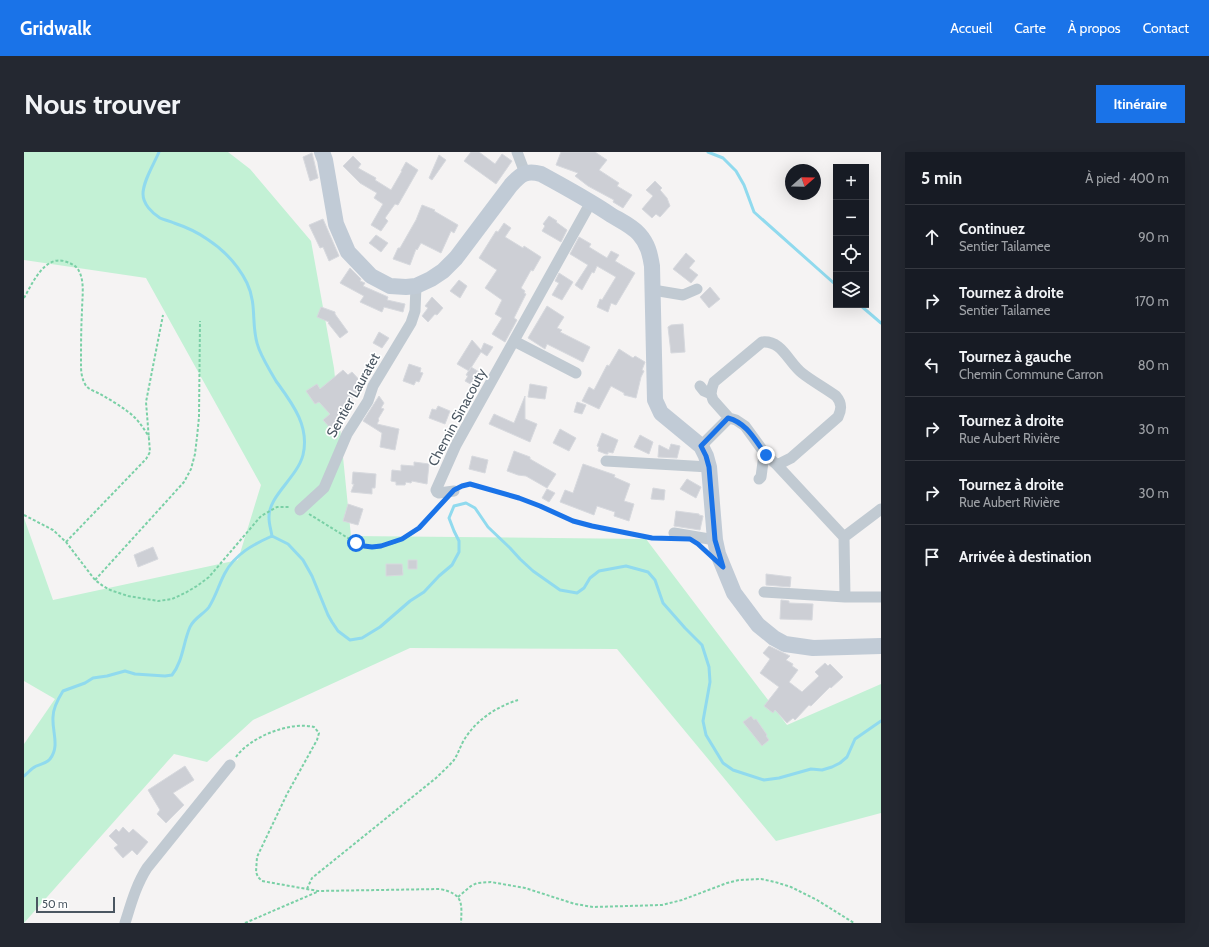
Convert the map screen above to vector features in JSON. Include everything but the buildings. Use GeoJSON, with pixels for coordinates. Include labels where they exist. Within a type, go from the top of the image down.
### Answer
{"type":"FeatureCollection","features":[{"type":"Feature","properties":{"kind":"street"},"geometry":{"type":"LineString","coordinates":[[322,152],[325,160],[336,224],[348,252],[371,276],[390,286],[416,286],[431,279],[443,270],[456,258],[511,185],[518,177],[525,173],[532,172],[541,174],[632,227],[646,244],[650,253],[652,266],[655,400],[661,413],[701,446],[706,456],[709,467],[715,540],[723,567],[734,593],[758,625],[774,638],[785,644],[813,648],[881,646]]}},
{"type":"Feature","properties":{"kind":"street"},"geometry":{"type":"LineString","coordinates":[[517,152],[525,173]]}},
{"type":"Feature","properties":{"kind":"street","name":"Chemin Sinacouty"},"geometry":{"type":"LineString","coordinates":[[454,490],[439,493],[436,490],[456,445],[591,202]]}},
{"type":"Feature","properties":{"kind":"street","name":"Sentier Lauratet"},"geometry":{"type":"LineString","coordinates":[[300,510],[324,488],[347,434],[368,401],[373,386],[411,323],[415,311],[416,286]]}},
{"type":"Feature","properties":{"kind":"street"},"geometry":{"type":"LineString","coordinates":[[653,290],[683,294],[697,289]]}},
{"type":"Feature","properties":{"kind":"street"},"geometry":{"type":"LineString","coordinates":[[514,341],[576,373]]}},
{"type":"Feature","properties":{"kind":"street"},"geometry":{"type":"LineString","coordinates":[[777,464],[791,458],[838,417],[840,412],[840,401],[836,396],[802,373],[778,346],[773,343],[762,342],[714,382],[712,388],[713,400],[728,418],[736,420],[745,426],[766,455],[777,464],[844,537],[844,597]]}},
{"type":"Feature","properties":{"kind":"street"},"geometry":{"type":"LineString","coordinates":[[700,386],[704,391],[712,394]]}},
{"type":"Feature","properties":{"kind":"street"},"geometry":{"type":"LineString","coordinates":[[701,446],[728,418]]}},
{"type":"Feature","properties":{"kind":"street"},"geometry":{"type":"LineString","coordinates":[[759,479],[761,477],[763,462],[766,455]]}},
{"type":"Feature","properties":{"kind":"street"},"geometry":{"type":"LineString","coordinates":[[606,461],[709,467]]}},
{"type":"Feature","properties":{"kind":"street"},"geometry":{"type":"LineString","coordinates":[[844,537],[881,509]]}},
{"type":"Feature","properties":{"kind":"street"},"geometry":{"type":"LineString","coordinates":[[672,536],[715,540]]}},
{"type":"Feature","properties":{"kind":"street"},"geometry":{"type":"LineString","coordinates":[[764,592],[844,597],[881,597]]}},
{"type":"Feature","properties":{"kind":"street"},"geometry":{"type":"LineString","coordinates":[[125,923],[141,878],[147,868],[230,765]]}},
{"type":"Feature","properties":{"kind":"path"},"geometry":{"type":"LineString","coordinates":[[24,298],[41,271],[52,262],[61,261],[72,263],[79,271],[82,280],[81,366],[84,384],[89,390],[99,393],[128,411],[142,425],[149,437]]}},
{"type":"Feature","properties":{"kind":"path"},"geometry":{"type":"LineString","coordinates":[[66,542],[146,459],[150,452],[146,402],[163,315]]}},
{"type":"Feature","properties":{"kind":"path"},"geometry":{"type":"LineString","coordinates":[[95,580],[184,482],[191,469],[195,454],[199,417],[200,321]]}},
{"type":"Feature","properties":{"kind":"path"},"geometry":{"type":"LineString","coordinates":[[24,515],[53,530],[66,542],[95,580],[110,590],[128,596],[158,601],[172,599],[185,594],[209,578],[261,516],[277,507],[287,506],[300,510],[318,519],[356,543],[364,546],[381,546],[402,539],[419,528],[454,490],[470,484],[519,498],[573,521],[592,526],[652,538],[672,536]]}},
{"type":"Feature","properties":{"kind":"path"},"geometry":{"type":"LineString","coordinates":[[307,890],[312,878],[436,778],[453,761],[471,730],[488,714],[499,707],[518,700]]}},
{"type":"Feature","properties":{"kind":"path"},"geometry":{"type":"LineString","coordinates":[[230,765],[248,744],[260,737],[300,725],[314,727],[317,729],[319,733],[317,740],[287,794],[257,857],[256,872],[258,877],[262,881],[318,891],[440,889],[450,891],[458,897],[461,910],[461,923]]}},
{"type":"Feature","properties":{"kind":"path"},"geometry":{"type":"LineString","coordinates":[[458,897],[477,883],[491,882],[525,888],[575,904],[593,907],[662,905],[682,900],[727,883],[739,880],[761,879],[775,882],[804,893],[854,923]]}},
{"type":"Feature","properties":{"kind":"path"},"geometry":{"type":"LineString","coordinates":[[245,923],[318,891]]}},
{"type":"Feature","properties":{"kind":"green space"},"geometry":{"type":"Polygon","coordinates":[[[24,152],[228,152],[250,169],[311,241],[334,368],[351,536],[646,539],[787,725],[881,684],[881,813],[776,841],[617,649],[410,648],[253,720],[207,762],[174,754],[24,923],[24,744],[55,699],[24,681],[24,518],[53,600],[238,560],[261,485],[146,278],[24,260],[24,152]]]}},
{"type":"Feature","properties":{"kind":"waterway"},"geometry":{"type":"LineString","coordinates":[[159,152],[143,189],[143,198],[146,205],[160,218],[183,226],[203,236],[225,253],[239,270],[247,283],[250,292],[256,341],[259,349],[276,381],[293,406],[302,425],[305,444],[303,455],[295,471],[273,502],[269,520],[272,536]]}},
{"type":"Feature","properties":{"kind":"waterway"},"geometry":{"type":"LineString","coordinates":[[708,152],[723,158],[736,171],[744,185],[754,212],[833,282]]}},
{"type":"Feature","properties":{"kind":"waterway"},"geometry":{"type":"LineString","coordinates":[[864,308],[881,323]]}},
{"type":"Feature","properties":{"kind":"waterway"},"geometry":{"type":"LineString","coordinates":[[24,776],[35,767],[48,761],[53,754],[55,749],[53,714],[56,704],[63,691],[85,683],[93,678],[125,671],[135,674],[172,675],[181,658],[190,627],[209,607],[229,566],[246,550],[258,542],[272,536],[288,544],[303,560],[312,576],[328,615],[338,631],[350,640],[362,638],[380,627],[410,601],[424,592],[452,565],[459,552],[459,541],[449,518],[454,506],[466,503],[475,508],[488,527],[520,559],[533,571],[560,590],[577,593],[584,588],[590,578],[599,571],[626,566],[648,572],[655,580],[663,603],[702,645],[709,667],[710,682],[703,721],[706,735],[723,763],[733,770],[764,780],[779,778],[811,769],[822,770],[832,767],[847,757],[855,739],[881,721]]}},
{"type":"Feature","properties":{"kind":"route"},"geometry":{"type":"LineString","coordinates":[[356,543],[372,547],[389,544],[402,539],[419,528],[454,490],[470,484],[519,498],[573,521],[592,526],[652,538],[690,539],[698,544],[723,567],[715,540],[709,467],[701,446],[728,418],[736,420],[745,426],[766,455]]}}]}
